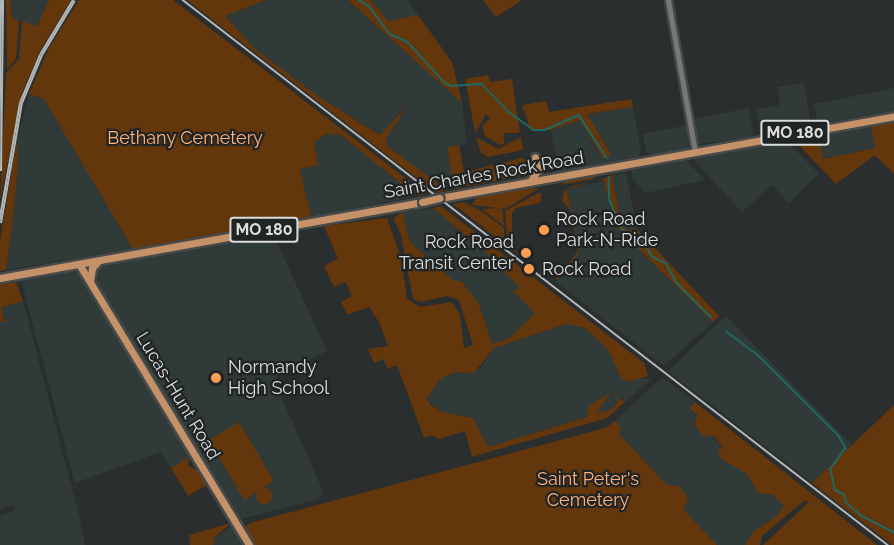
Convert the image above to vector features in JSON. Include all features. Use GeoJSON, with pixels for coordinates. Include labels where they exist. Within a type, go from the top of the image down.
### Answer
{"type":"FeatureCollection","features":[{"type":"Feature","properties":{"kind":"main road","name":"Saint Charles Rock Road"},"geometry":{"type":"LineString","coordinates":[[80,264],[894,116]]}},
{"type":"Feature","properties":{"kind":"main road"},"geometry":{"type":"LineString","coordinates":[[530,182],[538,169],[535,157]]}},
{"type":"Feature","properties":{"kind":"main road"},"geometry":{"type":"LineString","coordinates":[[90,281],[92,268],[98,261]]}},
{"type":"Feature","properties":{"kind":"main road","name":"MO 180"},"geometry":{"type":"LineString","coordinates":[[0,278],[80,264]]}},
{"type":"Feature","properties":{"kind":"main road","name":"Lucas-Hunt Road"},"geometry":{"type":"LineString","coordinates":[[80,264],[249,545]]}},
{"type":"Feature","properties":{"kind":"street"},"geometry":{"type":"LineString","coordinates":[[668,0],[695,152]]}},
{"type":"Feature","properties":{"kind":"shaded area"},"geometry":{"type":"Polygon","coordinates":[[[10,0],[49,0],[37,26],[12,18],[10,0]]]}},
{"type":"Feature","properties":{"kind":"shaded area"},"geometry":{"type":"Polygon","coordinates":[[[266,0],[348,0],[462,103],[467,144],[447,148],[454,189],[447,190],[387,146],[386,139],[406,106],[381,135],[319,97],[254,48],[227,22],[225,16],[266,0]]]}},
{"type":"Feature","properties":{"kind":"shaded area"},"geometry":{"type":"Polygon","coordinates":[[[371,0],[407,0],[418,15],[388,21],[371,0]]]}},
{"type":"Feature","properties":{"kind":"shaded area"},"geometry":{"type":"Polygon","coordinates":[[[804,82],[811,125],[761,134],[756,109],[780,105],[777,87],[804,82]]]}},
{"type":"Feature","properties":{"kind":"shaded area"},"geometry":{"type":"Polygon","coordinates":[[[894,88],[894,111],[818,124],[814,104],[894,88]]]}},
{"type":"Feature","properties":{"kind":"shaded area"},"geometry":{"type":"Polygon","coordinates":[[[29,94],[44,98],[133,249],[6,270],[18,165],[17,139],[29,94]]]}},
{"type":"Feature","properties":{"kind":"shaded area"},"geometry":{"type":"Polygon","coordinates":[[[633,107],[641,152],[637,158],[559,172],[551,130],[580,119],[600,156],[611,154],[587,114],[633,107]]]}},
{"type":"Feature","properties":{"kind":"shaded area"},"geometry":{"type":"Polygon","coordinates":[[[749,108],[753,137],[698,144],[694,119],[749,108]]]}},
{"type":"Feature","properties":{"kind":"shaded area"},"geometry":{"type":"Polygon","coordinates":[[[871,124],[876,148],[822,159],[818,135],[871,124]]]}},
{"type":"Feature","properties":{"kind":"shaded area"},"geometry":{"type":"Polygon","coordinates":[[[687,125],[688,149],[651,155],[646,152],[643,134],[687,125]]]}},
{"type":"Feature","properties":{"kind":"shaded area"},"geometry":{"type":"Polygon","coordinates":[[[325,134],[341,135],[416,196],[311,217],[300,169],[318,165],[314,143],[325,134]]]}},
{"type":"Feature","properties":{"kind":"shaded area"},"geometry":{"type":"Polygon","coordinates":[[[786,140],[819,174],[789,203],[772,185],[742,212],[692,158],[786,140]]]}},
{"type":"Feature","properties":{"kind":"shaded area"},"geometry":{"type":"Polygon","coordinates":[[[686,160],[705,180],[645,193],[632,178],[632,170],[686,160]]]}},
{"type":"Feature","properties":{"kind":"shaded area"},"geometry":{"type":"Polygon","coordinates":[[[626,173],[637,229],[629,231],[622,226],[612,176],[626,173]]]}},
{"type":"Feature","properties":{"kind":"shaded area"},"geometry":{"type":"Polygon","coordinates":[[[604,181],[617,228],[713,322],[664,366],[556,282],[579,252],[567,189],[604,181]]]}},
{"type":"Feature","properties":{"kind":"shaded area"},"geometry":{"type":"Polygon","coordinates":[[[433,208],[488,254],[521,288],[516,290],[535,313],[510,338],[492,345],[479,304],[410,242],[402,212],[433,208]]]}},
{"type":"Feature","properties":{"kind":"shaded area","name":"Normandy High School"},"geometry":{"type":"Polygon","coordinates":[[[273,234],[327,351],[278,376],[275,383],[324,493],[318,499],[241,519],[92,276],[97,265],[273,234]]]}},
{"type":"Feature","properties":{"kind":"shaded area"},"geometry":{"type":"Polygon","coordinates":[[[69,270],[78,273],[191,456],[171,468],[161,452],[75,483],[22,283],[26,278],[69,270]]]}},
{"type":"Feature","properties":{"kind":"shaded area"},"geometry":{"type":"Polygon","coordinates":[[[23,301],[85,545],[0,545],[0,516],[15,511],[13,505],[0,510],[0,322],[5,320],[1,308],[23,301]]]}},
{"type":"Feature","properties":{"kind":"shaded area"},"geometry":{"type":"Polygon","coordinates":[[[726,316],[852,445],[812,483],[668,371],[726,316]]]}},
{"type":"Feature","properties":{"kind":"shaded area"},"geometry":{"type":"Polygon","coordinates":[[[566,324],[585,328],[608,350],[621,378],[652,379],[625,402],[620,396],[619,403],[604,414],[596,413],[596,408],[614,393],[609,394],[587,417],[488,447],[473,418],[442,412],[427,400],[440,379],[456,372],[479,370],[494,348],[566,324]]]}},
{"type":"Feature","properties":{"kind":"shaded area"},"geometry":{"type":"Polygon","coordinates":[[[662,377],[695,402],[689,408],[710,434],[765,494],[773,495],[785,506],[777,516],[753,532],[745,545],[717,545],[683,509],[678,486],[667,485],[619,434],[615,421],[662,377]]]}},
{"type":"Feature","properties":{"kind":"shaded area"},"geometry":{"type":"Polygon","coordinates":[[[234,525],[244,545],[213,545],[215,537],[234,525]]]}},
{"type":"Feature","properties":{"kind":"green space"},"geometry":{"type":"Polygon","coordinates":[[[6,0],[10,0],[12,18],[19,20],[16,59],[7,69],[6,0]]]}},
{"type":"Feature","properties":{"kind":"green space"},"geometry":{"type":"Polygon","coordinates":[[[49,0],[71,0],[41,49],[22,93],[0,200],[6,73],[19,59],[22,21],[37,26],[49,0]]]}},
{"type":"Feature","properties":{"kind":"green space","name":"Bethany Cemetery"},"geometry":{"type":"Polygon","coordinates":[[[79,0],[173,0],[426,194],[416,196],[341,135],[325,134],[314,143],[318,165],[300,169],[311,217],[133,249],[44,99],[29,94],[49,48],[79,0]]]}},
{"type":"Feature","properties":{"kind":"green space"},"geometry":{"type":"Polygon","coordinates":[[[187,0],[266,0],[225,16],[254,48],[319,97],[380,135],[407,106],[386,139],[387,146],[447,190],[436,193],[187,0]]]}},
{"type":"Feature","properties":{"kind":"green space"},"geometry":{"type":"Polygon","coordinates":[[[348,0],[371,0],[388,21],[418,15],[452,62],[462,103],[348,0]]]}},
{"type":"Feature","properties":{"kind":"green space"},"geometry":{"type":"Polygon","coordinates":[[[483,0],[522,0],[496,17],[483,0]]]}},
{"type":"Feature","properties":{"kind":"green space"},"geometry":{"type":"Polygon","coordinates":[[[488,75],[490,82],[512,79],[520,133],[504,133],[504,144],[500,145],[485,136],[482,126],[490,118],[486,114],[475,133],[465,79],[488,75]]]}},
{"type":"Feature","properties":{"kind":"green space"},"geometry":{"type":"Polygon","coordinates":[[[632,99],[633,107],[587,114],[611,154],[603,159],[580,120],[551,130],[531,131],[522,105],[546,101],[549,112],[632,99]]]}},
{"type":"Feature","properties":{"kind":"green space"},"geometry":{"type":"Polygon","coordinates":[[[894,121],[894,174],[875,155],[836,184],[796,142],[796,138],[818,135],[823,159],[875,148],[871,124],[894,121]]]}},
{"type":"Feature","properties":{"kind":"green space"},"geometry":{"type":"Polygon","coordinates":[[[476,137],[498,149],[521,137],[523,150],[488,157],[481,153],[476,137]]]}},
{"type":"Feature","properties":{"kind":"green space"},"geometry":{"type":"Polygon","coordinates":[[[17,139],[18,165],[12,226],[6,270],[0,271],[0,241],[17,139]]]}},
{"type":"Feature","properties":{"kind":"green space"},"geometry":{"type":"Polygon","coordinates":[[[459,145],[464,172],[522,158],[532,161],[534,170],[522,176],[454,189],[447,147],[459,145]]]}},
{"type":"Feature","properties":{"kind":"green space"},"geometry":{"type":"Polygon","coordinates":[[[618,173],[612,177],[622,226],[629,231],[637,229],[719,316],[713,322],[617,228],[604,181],[600,180],[618,173]]]}},
{"type":"Feature","properties":{"kind":"green space"},"geometry":{"type":"Polygon","coordinates":[[[591,175],[594,179],[561,185],[568,179],[591,175]]]}},
{"type":"Feature","properties":{"kind":"green space"},"geometry":{"type":"Polygon","coordinates":[[[529,188],[538,189],[505,209],[472,205],[477,197],[529,188]]]}},
{"type":"Feature","properties":{"kind":"green space"},"geometry":{"type":"Polygon","coordinates":[[[567,189],[579,252],[557,280],[553,274],[563,272],[578,251],[570,210],[562,201],[567,189]]]}},
{"type":"Feature","properties":{"kind":"green space"},"geometry":{"type":"Polygon","coordinates":[[[538,193],[542,194],[540,203],[516,208],[512,213],[512,240],[508,240],[505,211],[538,193]]]}},
{"type":"Feature","properties":{"kind":"green space"},"geometry":{"type":"Polygon","coordinates":[[[463,202],[480,210],[504,228],[504,243],[513,243],[511,247],[527,261],[453,204],[463,202]]]}},
{"type":"Feature","properties":{"kind":"green space"},"geometry":{"type":"Polygon","coordinates":[[[441,206],[644,363],[648,376],[629,382],[621,378],[608,350],[585,328],[566,324],[494,348],[474,373],[456,372],[440,379],[427,399],[431,405],[442,412],[473,418],[488,447],[587,417],[589,406],[612,392],[596,413],[610,410],[618,403],[617,397],[625,402],[607,418],[472,457],[465,431],[439,439],[432,435],[424,438],[397,365],[388,369],[383,359],[374,363],[368,349],[388,346],[379,322],[369,307],[347,315],[341,302],[352,296],[346,282],[334,287],[324,266],[338,259],[324,226],[387,218],[401,257],[407,299],[420,307],[452,302],[460,315],[464,348],[473,345],[459,300],[447,296],[421,302],[413,299],[401,235],[393,218],[402,212],[410,242],[451,279],[462,282],[479,304],[492,344],[510,338],[535,313],[513,291],[520,288],[488,254],[433,208],[441,206]]]}},
{"type":"Feature","properties":{"kind":"green space"},"geometry":{"type":"Polygon","coordinates":[[[500,208],[503,212],[504,226],[482,209],[500,208]]]}},
{"type":"Feature","properties":{"kind":"green space"},"geometry":{"type":"Polygon","coordinates":[[[16,282],[23,301],[1,308],[5,321],[0,322],[0,284],[16,282]]]}},
{"type":"Feature","properties":{"kind":"green space"},"geometry":{"type":"Polygon","coordinates":[[[695,402],[877,545],[763,545],[809,502],[805,500],[762,536],[760,545],[745,545],[753,532],[777,516],[784,506],[773,495],[758,493],[747,474],[721,459],[718,453],[722,447],[715,437],[702,435],[694,424],[697,415],[689,408],[695,402]]]}},
{"type":"Feature","properties":{"kind":"green space"},"geometry":{"type":"Polygon","coordinates":[[[894,405],[894,545],[892,545],[812,483],[894,405]]]}},
{"type":"Feature","properties":{"kind":"green space","name":"Saint Peter's Cemetery"},"geometry":{"type":"Polygon","coordinates":[[[615,421],[621,428],[619,434],[667,485],[678,486],[686,494],[688,501],[683,509],[717,545],[255,545],[246,527],[250,523],[605,428],[615,421]]]}},
{"type":"Feature","properties":{"kind":"green space"},"geometry":{"type":"Polygon","coordinates":[[[239,422],[274,481],[244,500],[209,440],[239,422]]]}},
{"type":"Feature","properties":{"kind":"green space"},"geometry":{"type":"Polygon","coordinates":[[[189,457],[188,465],[199,472],[207,485],[188,496],[171,468],[189,457]]]}},
{"type":"Feature","properties":{"kind":"green space"},"geometry":{"type":"Polygon","coordinates":[[[261,488],[267,488],[272,496],[270,502],[261,504],[256,499],[256,493],[261,488]]]}},
{"type":"Feature","properties":{"kind":"green space"},"geometry":{"type":"Polygon","coordinates":[[[231,523],[215,537],[213,545],[190,545],[189,535],[231,523]]]}},
{"type":"Feature","properties":{"kind":"waterway"},"geometry":{"type":"LineString","coordinates":[[359,0],[369,6],[390,34],[408,42],[445,83],[452,86],[482,84],[509,112],[534,130],[545,130],[579,115],[607,158]]}},
{"type":"Feature","properties":{"kind":"waterway"},"geometry":{"type":"LineString","coordinates":[[609,177],[610,200],[623,230],[641,238],[653,257],[666,263],[677,283],[711,317]]}},
{"type":"Feature","properties":{"kind":"waterway"},"geometry":{"type":"LineString","coordinates":[[726,331],[757,354],[839,436],[846,448],[831,469],[835,490],[844,494],[847,503],[862,516],[894,532]]}},
{"type":"Feature","properties":{"kind":"tram line"},"geometry":{"type":"LineString","coordinates":[[183,0],[888,545]]}},
{"type":"Feature","properties":{"kind":"railway"},"geometry":{"type":"LineString","coordinates":[[0,171],[2,0]]}},
{"type":"Feature","properties":{"kind":"railway"},"geometry":{"type":"LineString","coordinates":[[0,223],[21,103],[41,55],[74,0]]}},
{"type":"Feature","properties":{"kind":"place","name":"Rock Road Park-N-Ride"},"geometry":{"type":"Point","coordinates":[544,230]}},
{"type":"Feature","properties":{"kind":"place","name":"Rock Road Transit Center"},"geometry":{"type":"Point","coordinates":[526,253]}},
{"type":"Feature","properties":{"kind":"place","name":"Rock Road"},"geometry":{"type":"Point","coordinates":[529,269]}},
{"type":"Feature","properties":{"kind":"place","name":"Normandy High School"},"geometry":{"type":"Point","coordinates":[216,378]}}]}
